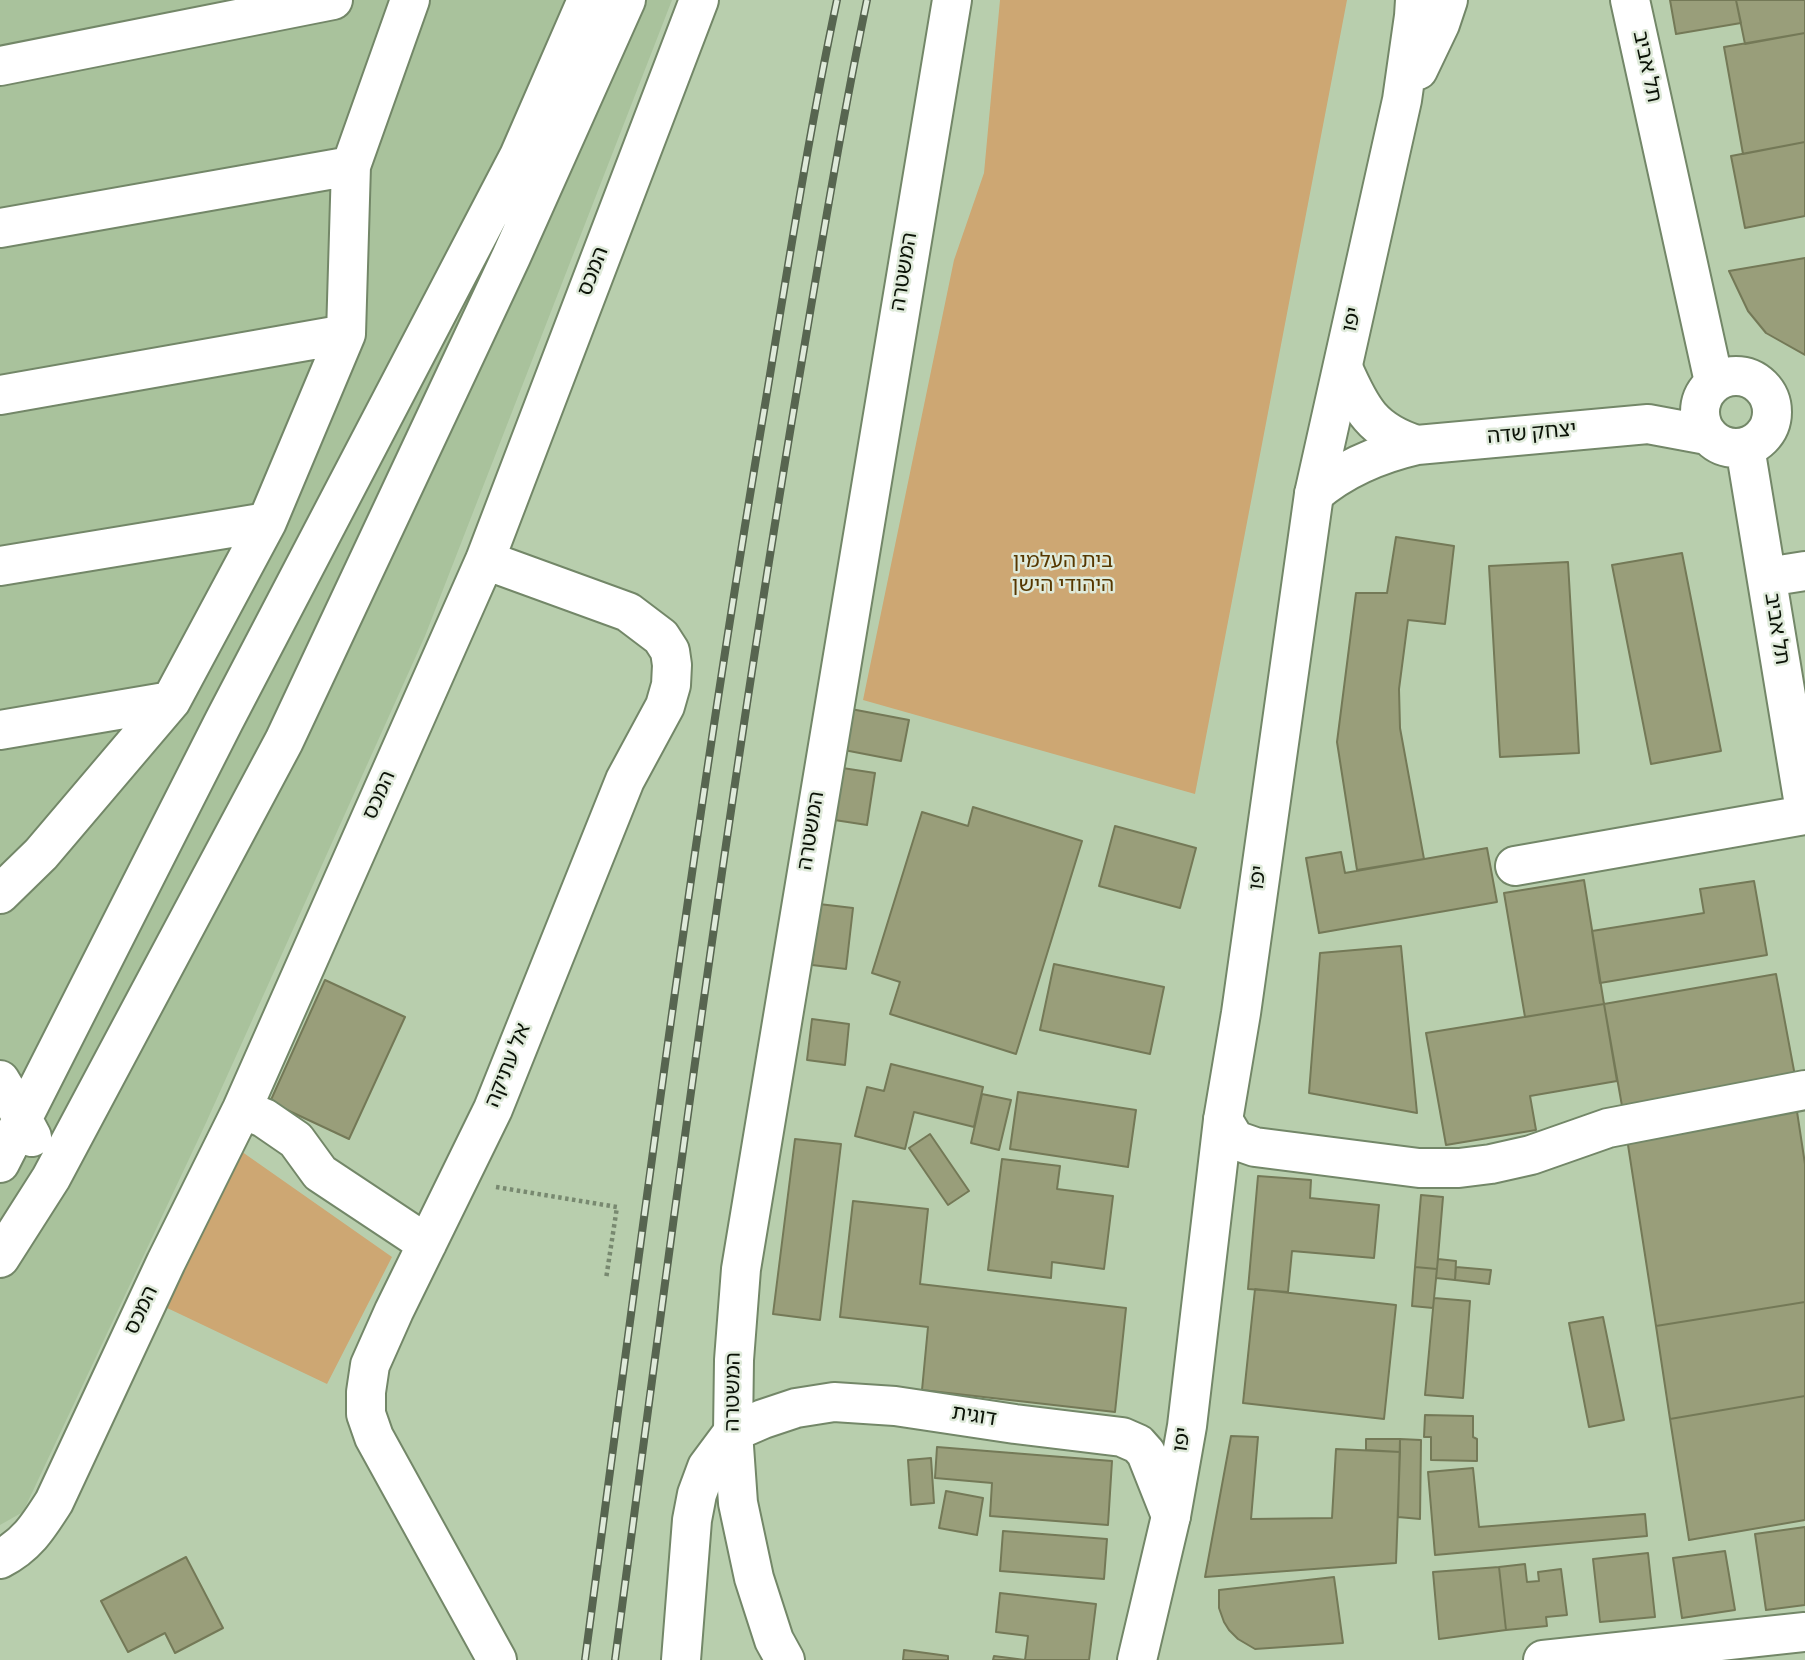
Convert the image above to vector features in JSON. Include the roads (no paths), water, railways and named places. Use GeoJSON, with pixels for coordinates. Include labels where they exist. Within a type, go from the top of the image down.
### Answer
{"type":"FeatureCollection","features":[{"type":"Feature","properties":{"kind":"main road"},"geometry":{"type":"LineString","coordinates":[[0,66],[332,0]]}},
{"type":"Feature","properties":{"kind":"main road"},"geometry":{"type":"LineString","coordinates":[[0,894],[41,854],[171,701],[267,522],[346,334],[351,166],[410,0]]}},
{"type":"Feature","properties":{"kind":"main road"},"geometry":{"type":"LineString","coordinates":[[0,1163],[224,721],[519,156],[587,0]]}},
{"type":"Feature","properties":{"kind":"main road"},"geometry":{"type":"LineString","coordinates":[[0,1258],[51,1178],[284,741],[511,257],[626,0]]}},
{"type":"Feature","properties":{"kind":"main road","name":"המכס"},"geometry":{"type":"LineString","coordinates":[[0,1559],[16,1550],[38,1527],[54,1502],[166,1262],[242,1109],[485,560],[699,0]]}},
{"type":"Feature","properties":{"kind":"main road","name":"המשטרה"},"geometry":{"type":"LineString","coordinates":[[785,1660],[774,1640],[754,1578],[738,1503],[733,1432],[734,1360],[741,1269],[951,0]]}},
{"type":"Feature","properties":{"kind":"main road","name":"תל אביב"},"geometry":{"type":"LineString","coordinates":[[1630,0],[1694,298],[1718,341],[1718,400],[1760,385],[1768,394],[1772,407],[1788,415]]}},
{"type":"Feature","properties":{"kind":"main road","name":"יפו"},"geometry":{"type":"LineString","coordinates":[[1137,1660],[1171,1516],[1187,1426],[1223,1120],[1241,1013],[1314,494],[1402,100],[1435,34],[1423,1]]}},
{"type":"Feature","properties":{"kind":"main road"},"geometry":{"type":"LineString","coordinates":[[0,228],[351,166]]}},
{"type":"Feature","properties":{"kind":"main road"},"geometry":{"type":"LineString","coordinates":[[0,395],[346,334]]}},
{"type":"Feature","properties":{"kind":"main road","name":"יצחק שדה"},"geometry":{"type":"LineString","coordinates":[[1343,368],[1374,423],[1386,433],[1417,445]]}},
{"type":"Feature","properties":{"kind":"main road"},"geometry":{"type":"LineString","coordinates":[[1718,400],[1724,447],[1735,449],[1755,443],[1769,428],[1788,415]]}},
{"type":"Feature","properties":{"kind":"main road","name":"יצחק שדה"},"geometry":{"type":"LineString","coordinates":[[1314,494],[1326,483],[1366,461],[1381,454],[1417,445],[1648,424],[1718,400]]}},
{"type":"Feature","properties":{"kind":"main road","name":"תל אביב"},"geometry":{"type":"LineString","coordinates":[[1745,447],[1801,764],[1805,813]]}},
{"type":"Feature","properties":{"kind":"main road"},"geometry":{"type":"LineString","coordinates":[[0,566],[267,522]]}},
{"type":"Feature","properties":{"kind":"main road","name":"אל עתיקה"},"geometry":{"type":"LineString","coordinates":[[485,560],[628,612],[661,637],[670,651],[672,665],[671,685],[665,706],[625,780],[493,1109],[370,1365],[366,1414],[374,1437],[497,1660]]}},
{"type":"Feature","properties":{"kind":"main road"},"geometry":{"type":"LineString","coordinates":[[1767,577],[1805,571]]}},
{"type":"Feature","properties":{"kind":"main road"},"geometry":{"type":"LineString","coordinates":[[0,730],[171,701]]}},
{"type":"Feature","properties":{"kind":"main road"},"geometry":{"type":"LineString","coordinates":[[1515,866],[1805,813]]}},
{"type":"Feature","properties":{"kind":"main road"},"geometry":{"type":"LineString","coordinates":[[0,1071],[17,1071],[35,1063],[62,1040]]}},
{"type":"Feature","properties":{"kind":"main road"},"geometry":{"type":"LineString","coordinates":[[0,1080],[36,1144],[40,1172],[27,1216]]}},
{"type":"Feature","properties":{"kind":"main road"},"geometry":{"type":"LineString","coordinates":[[1223,1120],[1235,1140],[1255,1147],[1419,1168],[1459,1168],[1531,1155],[1608,1128],[1805,1090]]}},
{"type":"Feature","properties":{"kind":"main road"},"geometry":{"type":"LineString","coordinates":[[242,1109],[264,1118],[296,1140],[320,1173],[427,1244]]}},
{"type":"Feature","properties":{"kind":"main road","name":"דוגית"},"geometry":{"type":"LineString","coordinates":[[733,1432],[796,1408],[834,1402],[895,1406],[1122,1437],[1138,1444],[1146,1453],[1171,1516]]}},
{"type":"Feature","properties":{"kind":"main road"},"geometry":{"type":"LineString","coordinates":[[681,1660],[692,1520],[697,1494],[707,1467],[733,1432]]}},
{"type":"Feature","properties":{"kind":"main road"},"geometry":{"type":"LineString","coordinates":[[1543,1660],[1805,1632]]}},
{"type":"Feature","properties":{"kind":"railway"},"geometry":{"type":"LineString","coordinates":[[585,1660],[670,1029],[716,714],[799,199],[837,0]]}},
{"type":"Feature","properties":{"kind":"railway"},"geometry":{"type":"LineString","coordinates":[[615,1660],[700,1024],[746,707],[822,244],[867,0]]}},
{"type":"Feature","properties":{"kind":"park label","name":"בית העלמין היהודי הישן"},"geometry":{"type":"Point","coordinates":[1063,575]}}]}
